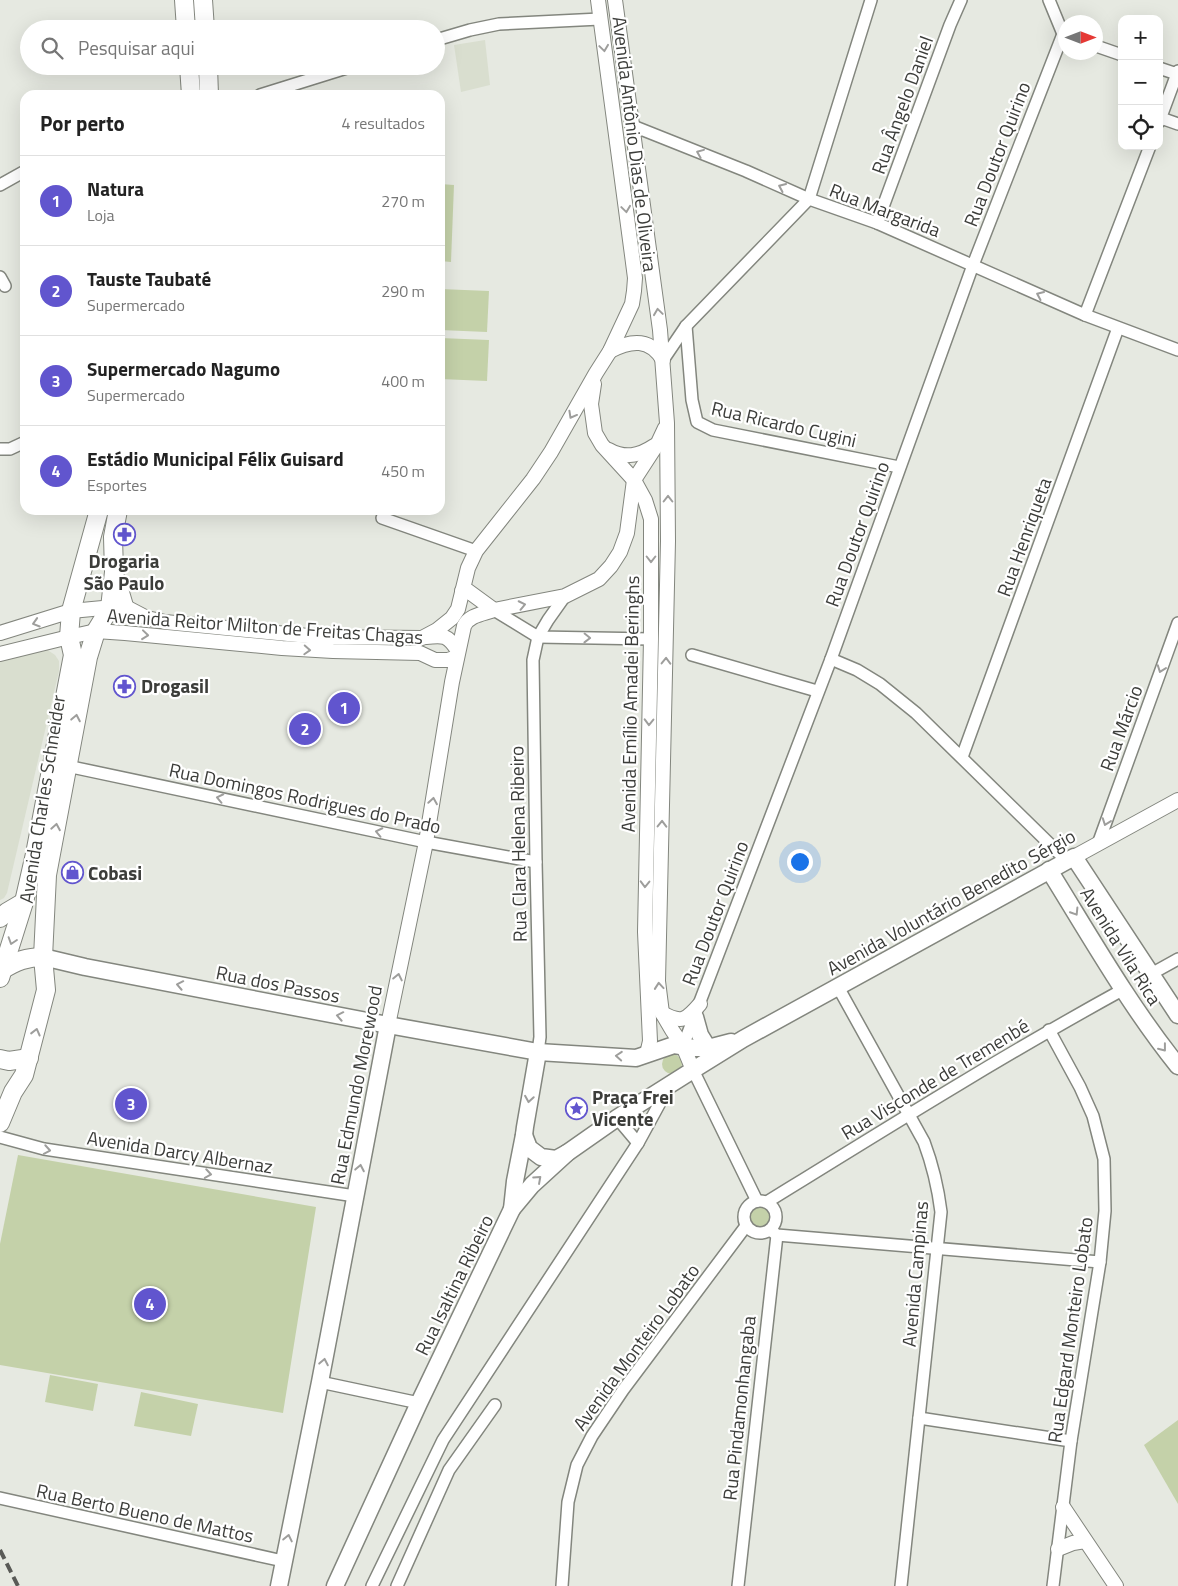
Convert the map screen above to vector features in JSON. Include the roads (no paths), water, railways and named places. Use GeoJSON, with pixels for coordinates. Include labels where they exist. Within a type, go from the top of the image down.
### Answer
{"type":"FeatureCollection","features":[{"type":"Feature","properties":{"kind":"main road"},"geometry":{"type":"LineString","coordinates":[[184,0],[185,20]]}},
{"type":"Feature","properties":{"kind":"main road"},"geometry":{"type":"LineString","coordinates":[[203,0],[204,20]]}},
{"type":"Feature","properties":{"kind":"main road"},"geometry":{"type":"LineString","coordinates":[[190,75],[191,90]]}},
{"type":"Feature","properties":{"kind":"main road"},"geometry":{"type":"LineString","coordinates":[[209,75],[210,90]]}},
{"type":"Feature","properties":{"kind":"main road","name":"Avenida Charles Schneider"},"geometry":{"type":"LineString","coordinates":[[1,974],[24,902],[35,854],[73,655],[69,637],[71,611],[98,515]]}},
{"type":"Feature","properties":{"kind":"main road","name":"Avenida Charles Schneider"},"geometry":{"type":"LineString","coordinates":[[0,1123],[12,1092],[24,1075],[46,990],[43,957],[47,875],[87,662],[96,632],[117,607],[113,537],[117,515]]}},
{"type":"Feature","properties":{"kind":"main road"},"geometry":{"type":"LineString","coordinates":[[83,569],[98,567],[114,572]]}},
{"type":"Feature","properties":{"kind":"main road","name":"Avenida Voluntário Benedito Sérgio"},"geometry":{"type":"LineString","coordinates":[[693,1070],[743,1039],[1071,859]]}},
{"type":"Feature","properties":{"kind":"main road","name":"Avenida Vila Rica"},"geometry":{"type":"LineString","coordinates":[[1071,859],[1178,1015]]}},
{"type":"Feature","properties":{"kind":"main road","name":"Avenida Vila Rica"},"geometry":{"type":"LineString","coordinates":[[1049,870],[1124,990],[1159,1042],[1178,1066]]}},
{"type":"Feature","properties":{"kind":"main road"},"geometry":{"type":"LineString","coordinates":[[0,918],[24,902]]}},
{"type":"Feature","properties":{"kind":"main road"},"geometry":{"type":"LineString","coordinates":[[1,974],[21,959],[43,957]]}},
{"type":"Feature","properties":{"kind":"main road","name":"Rua dos Passos"},"geometry":{"type":"LineString","coordinates":[[43,957],[388,1025],[538,1052],[636,1058],[674,1045],[683,1046]]}},
{"type":"Feature","properties":{"kind":"main road"},"geometry":{"type":"LineString","coordinates":[[697,1010],[700,1035],[708,1048]]}},
{"type":"Feature","properties":{"kind":"main road","name":"Rua Edmundo Morewood"},"geometry":{"type":"LineString","coordinates":[[278,1586],[320,1382],[388,1025]]}},
{"type":"Feature","properties":{"kind":"main road","name":"Avenida Voluntário Benedito Sérgio"},"geometry":{"type":"LineString","coordinates":[[683,1046],[708,1048],[743,1039]]}},
{"type":"Feature","properties":{"kind":"main road"},"geometry":{"type":"LineString","coordinates":[[512,1208],[538,1052]]}},
{"type":"Feature","properties":{"kind":"main road"},"geometry":{"type":"LineString","coordinates":[[0,1059],[9,1062],[29,1058]]}},
{"type":"Feature","properties":{"kind":"main road","name":"Rua Isaltina Ribeiro"},"geometry":{"type":"LineString","coordinates":[[335,1586],[419,1403],[512,1208],[532,1184],[567,1153],[617,1118],[693,1070]]}},
{"type":"Feature","properties":{"kind":"main road"},"geometry":{"type":"LineString","coordinates":[[524,1136],[529,1148],[541,1157],[556,1158],[567,1153]]}},
{"type":"Feature","properties":{"kind":"street","name":"Avenida Antônio Dias de Oliveira"},"geometry":{"type":"LineString","coordinates":[[476,551],[519,497],[551,452],[610,351],[632,304],[635,278],[598,0]]}},
{"type":"Feature","properties":{"kind":"street"},"geometry":{"type":"LineString","coordinates":[[615,0],[634,126],[663,360],[667,423],[668,550],[658,981],[662,1014],[680,1020],[697,1010]]}},
{"type":"Feature","properties":{"kind":"street"},"geometry":{"type":"LineString","coordinates":[[663,360],[686,326],[809,199],[871,0]]}},
{"type":"Feature","properties":{"kind":"street","name":"Rua Ângelo Daniel"},"geometry":{"type":"LineString","coordinates":[[877,222],[961,0]]}},
{"type":"Feature","properties":{"kind":"street"},"geometry":{"type":"LineString","coordinates":[[1050,0],[1058,20]]}},
{"type":"Feature","properties":{"kind":"street"},"geometry":{"type":"LineString","coordinates":[[445,37],[499,24],[600,19]]}},
{"type":"Feature","properties":{"kind":"street"},"geometry":{"type":"LineString","coordinates":[[1103,48],[1118,54]]}},
{"type":"Feature","properties":{"kind":"street","name":"Rua Doutor Quirino"},"geometry":{"type":"LineString","coordinates":[[683,1046],[817,691],[831,659],[973,265],[1058,50]]}},
{"type":"Feature","properties":{"kind":"street"},"geometry":{"type":"LineString","coordinates":[[1163,69],[1177,73],[1163,112]]}},
{"type":"Feature","properties":{"kind":"street"},"geometry":{"type":"LineString","coordinates":[[276,90],[324,75]]}},
{"type":"Feature","properties":{"kind":"street"},"geometry":{"type":"LineString","coordinates":[[1163,121],[1178,124]]}},
{"type":"Feature","properties":{"kind":"street","name":"Rua Margarida"},"geometry":{"type":"LineString","coordinates":[[634,126],[746,171],[809,199],[877,222],[1085,315],[1178,350]]}},
{"type":"Feature","properties":{"kind":"street"},"geometry":{"type":"LineString","coordinates":[[1085,315],[1148,150]]}},
{"type":"Feature","properties":{"kind":"street"},"geometry":{"type":"LineString","coordinates":[[0,185],[20,174]]}},
{"type":"Feature","properties":{"kind":"street","name":"Rua Ricardo Cugini"},"geometry":{"type":"LineString","coordinates":[[686,326],[692,400],[697,422],[713,430],[899,466]]}},
{"type":"Feature","properties":{"kind":"street","name":"Rua Henriqueta"},"geometry":{"type":"LineString","coordinates":[[962,757],[1118,328]]}},
{"type":"Feature","properties":{"kind":"street"},"geometry":{"type":"LineString","coordinates":[[610,351],[623,344],[633,342],[647,345],[658,352],[663,360]]}},
{"type":"Feature","properties":{"kind":"street","name":"Avenida Emílio Amadei Beringhs"},"geometry":{"type":"LineString","coordinates":[[596,373],[591,404],[595,433],[602,445],[634,480],[645,500],[651,519],[651,639],[645,932],[650,1042],[646,1054]]}},
{"type":"Feature","properties":{"kind":"street"},"geometry":{"type":"LineString","coordinates":[[494,610],[565,596],[599,579],[620,552],[627,533],[634,480],[658,442],[667,423]]}},
{"type":"Feature","properties":{"kind":"street"},"geometry":{"type":"LineString","coordinates":[[602,445],[618,455],[633,456],[641,454],[658,442]]}},
{"type":"Feature","properties":{"kind":"street"},"geometry":{"type":"LineString","coordinates":[[0,449],[10,449],[20,444]]}},
{"type":"Feature","properties":{"kind":"street"},"geometry":{"type":"LineString","coordinates":[[382,518],[476,551]]}},
{"type":"Feature","properties":{"kind":"street","name":"Avenida Reitor Milton de Freitas Chagas"},"geometry":{"type":"LineString","coordinates":[[117,607],[147,618],[193,625],[319,636],[422,638],[437,630],[452,618],[458,609],[468,568],[476,551]]}},
{"type":"Feature","properties":{"kind":"street"},"geometry":{"type":"LineString","coordinates":[[462,591],[468,591],[494,610],[538,637],[651,639]]}},
{"type":"Feature","properties":{"kind":"street","name":"Rua Clara Helena Ribeiro"},"geometry":{"type":"LineString","coordinates":[[538,1052],[540,1037],[533,660],[538,637],[565,596]]}},
{"type":"Feature","properties":{"kind":"street"},"geometry":{"type":"LineString","coordinates":[[0,633],[71,611],[117,607]]}},
{"type":"Feature","properties":{"kind":"street","name":"Rua Edmundo Morewood"},"geometry":{"type":"LineString","coordinates":[[388,1025],[426,842],[457,654],[466,621],[494,610]]}},
{"type":"Feature","properties":{"kind":"street","name":"Rua Márcio"},"geometry":{"type":"LineString","coordinates":[[1098,844],[1178,623]]}},
{"type":"Feature","properties":{"kind":"street","name":"Avenida Reitor Milton de Freitas Chagas"},"geometry":{"type":"LineString","coordinates":[[0,654],[96,632],[125,632],[282,648],[420,653],[435,660],[448,660],[457,654]]}},
{"type":"Feature","properties":{"kind":"street"},"geometry":{"type":"LineString","coordinates":[[422,638],[445,636],[452,641],[457,654]]}},
{"type":"Feature","properties":{"kind":"street"},"geometry":{"type":"LineString","coordinates":[[692,654],[817,691]]}},
{"type":"Feature","properties":{"kind":"street"},"geometry":{"type":"LineString","coordinates":[[831,659],[857,670],[880,684],[916,713],[1071,859]]}},
{"type":"Feature","properties":{"kind":"street","name":"Rua Domingos Rodrigues do Prado"},"geometry":{"type":"LineString","coordinates":[[67,766],[426,842],[536,862]]}},
{"type":"Feature","properties":{"kind":"street","name":"Avenida Voluntário Benedito Sérgio"},"geometry":{"type":"LineString","coordinates":[[1071,859],[1178,800]]}},
{"type":"Feature","properties":{"kind":"street"},"geometry":{"type":"LineString","coordinates":[[1151,974],[1178,958]]}},
{"type":"Feature","properties":{"kind":"street","name":"Avenida Campinas"},"geometry":{"type":"LineString","coordinates":[[838,988],[924,1142],[939,1189],[941,1212],[939,1248],[901,1586]]}},
{"type":"Feature","properties":{"kind":"street","name":"Rua Visconde de Tremenbé"},"geometry":{"type":"LineString","coordinates":[[762,1202],[1049,1030],[1124,990]]}},
{"type":"Feature","properties":{"kind":"street","name":"Rua Pindamonhangaba"},"geometry":{"type":"LineString","coordinates":[[662,1014],[683,1046],[693,1070],[762,1202],[775,1210],[776,1216],[738,1586]]}},
{"type":"Feature","properties":{"kind":"street","name":"Rua Edgard Monteiro Lobato"},"geometry":{"type":"LineString","coordinates":[[1049,1030],[1080,1086],[1093,1116],[1104,1159],[1104,1211],[1100,1262],[1071,1441],[1053,1586]]}},
{"type":"Feature","properties":{"kind":"street"},"geometry":{"type":"LineString","coordinates":[[372,1586],[443,1440],[638,1143],[669,1085]]}},
{"type":"Feature","properties":{"kind":"street"},"geometry":{"type":"LineString","coordinates":[[617,1118],[638,1143]]}},
{"type":"Feature","properties":{"kind":"street","name":"Avenida Darcy Albernaz"},"geometry":{"type":"LineString","coordinates":[[0,1137],[44,1149],[355,1196]]}},
{"type":"Feature","properties":{"kind":"street"},"geometry":{"type":"LineString","coordinates":[[762,1202],[748,1206],[745,1210],[744,1221],[746,1226],[757,1234],[774,1233],[1100,1262]]}},
{"type":"Feature","properties":{"kind":"street","name":"Avenida Monteiro Lobato"},"geometry":{"type":"LineString","coordinates":[[562,1586],[568,1502],[577,1465],[592,1436],[623,1390],[746,1226]]}},
{"type":"Feature","properties":{"kind":"street"},"geometry":{"type":"LineString","coordinates":[[320,1382],[419,1403]]}},
{"type":"Feature","properties":{"kind":"street"},"geometry":{"type":"LineString","coordinates":[[397,1586],[449,1470],[495,1405]]}},
{"type":"Feature","properties":{"kind":"street"},"geometry":{"type":"LineString","coordinates":[[919,1418],[1071,1441]]}},
{"type":"Feature","properties":{"kind":"street","name":"Rua Berto Bueno de Mattos"},"geometry":{"type":"LineString","coordinates":[[0,1498],[283,1561]]}},
{"type":"Feature","properties":{"kind":"street"},"geometry":{"type":"LineString","coordinates":[[1063,1507],[1116,1586]]}},
{"type":"Feature","properties":{"kind":"street"},"geometry":{"type":"LineString","coordinates":[[1058,1549],[1073,1543],[1085,1542]]}},
{"type":"Feature","properties":{"kind":"railway"},"geometry":{"type":"LineString","coordinates":[[0,1550],[18,1586]]}},
{"type":"Feature","properties":{"kind":"place","name":"Drogaria São Paulo"},"geometry":{"type":"Point","coordinates":[124,535]}},
{"type":"Feature","properties":{"kind":"place","name":"Drogasil"},"geometry":{"type":"Point","coordinates":[125,686]}},
{"type":"Feature","properties":{"kind":"place","name":"Natura"},"geometry":{"type":"Point","coordinates":[344,708]}},
{"type":"Feature","properties":{"kind":"place","name":"Tauste Taubaté"},"geometry":{"type":"Point","coordinates":[305,729]}},
{"type":"Feature","properties":{"kind":"place","name":"Cobasi"},"geometry":{"type":"Point","coordinates":[72,873]}},
{"type":"Feature","properties":{"kind":"place","name":"Supermercado Nagumo"},"geometry":{"type":"Point","coordinates":[131,1104]}},
{"type":"Feature","properties":{"kind":"place","name":"Praça Frei Vicente"},"geometry":{"type":"Point","coordinates":[576,1108]}},
{"type":"Feature","properties":{"kind":"place","name":"Estádio Municipal Félix Guisard"},"geometry":{"type":"Point","coordinates":[150,1304]}}]}
